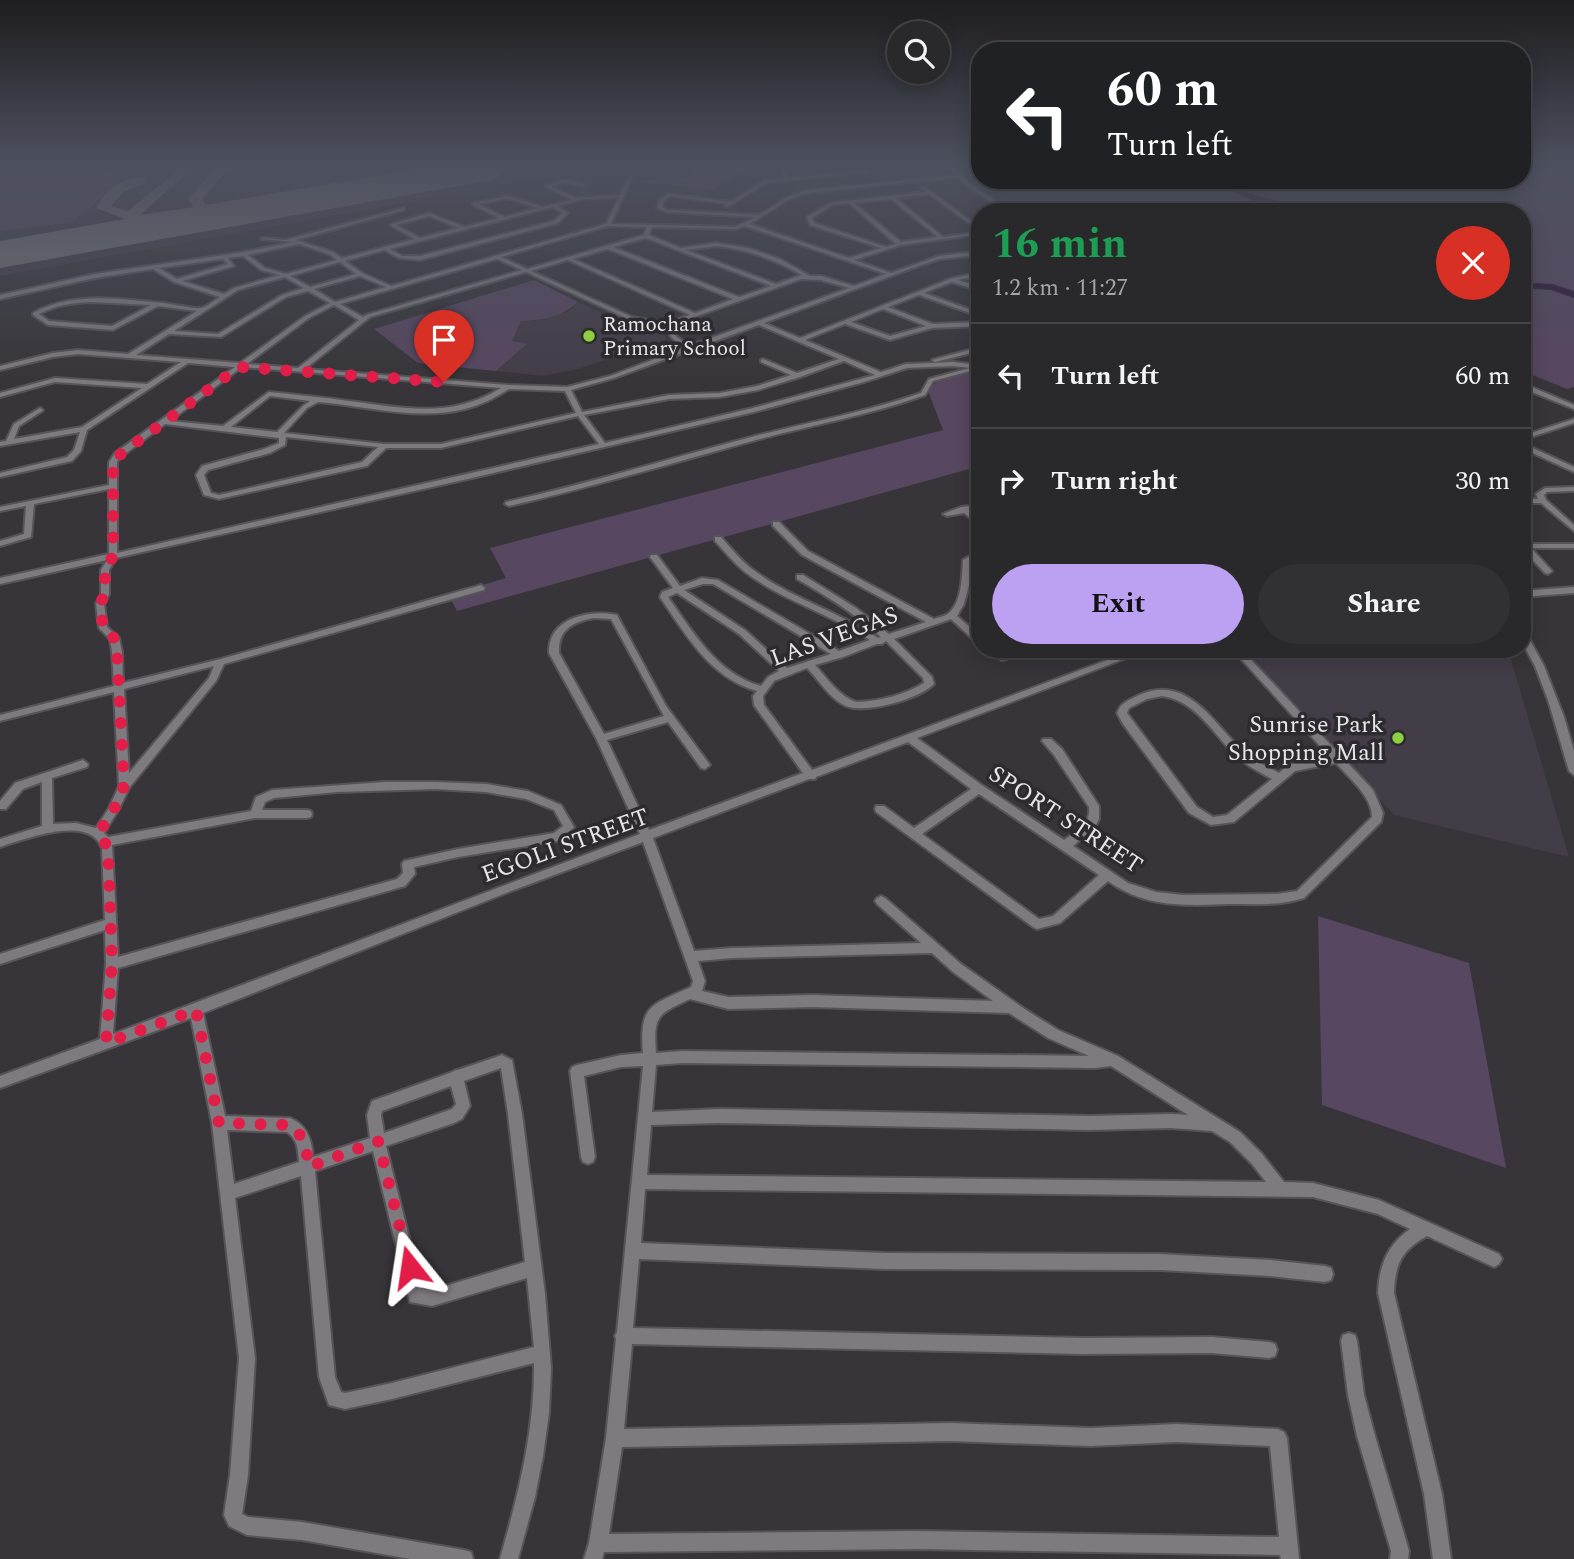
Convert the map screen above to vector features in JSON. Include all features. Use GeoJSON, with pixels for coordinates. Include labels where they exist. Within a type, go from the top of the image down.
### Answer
{"type":"FeatureCollection","features":[{"type":"Feature","properties":{"kind":"street"},"geometry":{"type":"LineString","coordinates":[[297,242],[308,238]]}},
{"type":"Feature","properties":{"kind":"street"},"geometry":{"type":"LineString","coordinates":[[0,297],[95,276],[244,254],[312,238]]}},
{"type":"Feature","properties":{"kind":"street"},"geometry":{"type":"LineString","coordinates":[[416,238],[420,240]]}},
{"type":"Feature","properties":{"kind":"street"},"geometry":{"type":"LineString","coordinates":[[128,357],[242,286],[428,238]]}},
{"type":"Feature","properties":{"kind":"street"},"geometry":{"type":"LineString","coordinates":[[387,249],[401,257],[415,258],[499,238]]}},
{"type":"Feature","properties":{"kind":"street"},"geometry":{"type":"LineString","coordinates":[[124,786],[114,638],[103,628],[100,604],[105,594],[105,570],[113,556],[113,462],[307,317],[333,304],[566,238]]}},
{"type":"Feature","properties":{"kind":"street"},"geometry":{"type":"LineString","coordinates":[[298,371],[362,319],[640,238]]}},
{"type":"Feature","properties":{"kind":"street"},"geometry":{"type":"LineString","coordinates":[[651,238],[776,286]]}},
{"type":"Feature","properties":{"kind":"street"},"geometry":{"type":"LineString","coordinates":[[783,238],[890,274]]}},
{"type":"Feature","properties":{"kind":"street"},"geometry":{"type":"LineString","coordinates":[[856,238],[886,247]]}},
{"type":"Feature","properties":{"kind":"street"},"geometry":{"type":"LineString","coordinates":[[893,238],[900,244]]}},
{"type":"Feature","properties":{"kind":"street"},"geometry":{"type":"LineString","coordinates":[[848,260],[886,247],[942,238]]}},
{"type":"Feature","properties":{"kind":"street"},"geometry":{"type":"LineString","coordinates":[[263,239],[297,242],[331,253],[360,274],[390,288]]}},
{"type":"Feature","properties":{"kind":"street"},"geometry":{"type":"LineString","coordinates":[[683,250],[704,244],[736,246],[780,261],[807,276],[855,288]]}},
{"type":"Feature","properties":{"kind":"street"},"geometry":{"type":"LineString","coordinates":[[610,247],[738,299]]}},
{"type":"Feature","properties":{"kind":"street"},"geometry":{"type":"LineString","coordinates":[[244,254],[263,269],[285,275],[362,319]]}},
{"type":"Feature","properties":{"kind":"street"},"geometry":{"type":"LineString","coordinates":[[0,368],[68,353],[508,387],[567,389],[612,377],[931,260],[971,254]]}},
{"type":"Feature","properties":{"kind":"street"},"geometry":{"type":"LineString","coordinates":[[176,281],[232,265],[224,257]]}},
{"type":"Feature","properties":{"kind":"street"},"geometry":{"type":"LineString","coordinates":[[499,258],[629,318],[666,325],[807,276]]}},
{"type":"Feature","properties":{"kind":"street"},"geometry":{"type":"LineString","coordinates":[[568,258],[695,314]]}},
{"type":"Feature","properties":{"kind":"street"},"geometry":{"type":"LineString","coordinates":[[155,268],[176,281],[224,296]]}},
{"type":"Feature","properties":{"kind":"street"},"geometry":{"type":"LineString","coordinates":[[166,332],[219,335],[270,302],[360,274]]}},
{"type":"Feature","properties":{"kind":"street"},"geometry":{"type":"LineString","coordinates":[[800,340],[952,280],[971,276]]}},
{"type":"Feature","properties":{"kind":"street"},"geometry":{"type":"LineString","coordinates":[[952,280],[971,286]]}},
{"type":"Feature","properties":{"kind":"street"},"geometry":{"type":"LineString","coordinates":[[918,293],[971,312]]}},
{"type":"Feature","properties":{"kind":"street"},"geometry":{"type":"LineString","coordinates":[[156,305],[115,328],[51,323],[35,314],[43,308],[83,300],[156,305],[204,310]]}},
{"type":"Feature","properties":{"kind":"street"},"geometry":{"type":"LineString","coordinates":[[883,307],[932,326]]}},
{"type":"Feature","properties":{"kind":"street"},"geometry":{"type":"LineString","coordinates":[[845,322],[890,338],[932,326],[971,324]]}},
{"type":"Feature","properties":{"kind":"street"},"geometry":{"type":"LineString","coordinates":[[760,323],[879,374]]}},
{"type":"Feature","properties":{"kind":"street"},"geometry":{"type":"LineString","coordinates":[[666,325],[674,337],[689,349]]}},
{"type":"Feature","properties":{"kind":"street"},"geometry":{"type":"LineString","coordinates":[[0,581],[472,476],[805,397],[879,374],[971,351]]}},
{"type":"Feature","properties":{"kind":"street"},"geometry":{"type":"LineString","coordinates":[[963,353],[963,365]]}},
{"type":"Feature","properties":{"kind":"street"},"geometry":{"type":"LineString","coordinates":[[164,422],[384,446],[441,446],[669,397],[720,395],[758,388],[845,359]]}},
{"type":"Feature","properties":{"kind":"street"},"geometry":{"type":"LineString","coordinates":[[763,361],[798,376]]}},
{"type":"Feature","properties":{"kind":"street"},"geometry":{"type":"LineString","coordinates":[[0,444],[84,429],[185,362]]}},
{"type":"Feature","properties":{"kind":"street"},"geometry":{"type":"LineString","coordinates":[[917,364],[971,366]]}},
{"type":"Feature","properties":{"kind":"street"},"geometry":{"type":"LineString","coordinates":[[509,504],[569,491],[680,458],[873,410],[923,394],[931,380],[971,370]]}},
{"type":"Feature","properties":{"kind":"street"},"geometry":{"type":"LineString","coordinates":[[0,395],[49,380],[148,386]]}},
{"type":"Feature","properties":{"kind":"street"},"geometry":{"type":"LineString","coordinates":[[224,429],[269,394],[450,412],[489,401],[508,387]]}},
{"type":"Feature","properties":{"kind":"street"},"geometry":{"type":"LineString","coordinates":[[567,389],[580,414],[602,444]]}},
{"type":"Feature","properties":{"kind":"street"},"geometry":{"type":"LineString","coordinates":[[1531,389],[1574,407]]}},
{"type":"Feature","properties":{"kind":"street"},"geometry":{"type":"LineString","coordinates":[[1531,394],[1538,392]]}},
{"type":"Feature","properties":{"kind":"street"},"geometry":{"type":"LineString","coordinates":[[280,436],[305,407],[317,400]]}},
{"type":"Feature","properties":{"kind":"street"},"geometry":{"type":"LineString","coordinates":[[9,442],[16,425],[40,410]]}},
{"type":"Feature","properties":{"kind":"street"},"geometry":{"type":"LineString","coordinates":[[1531,435],[1574,421]]}},
{"type":"Feature","properties":{"kind":"street"},"geometry":{"type":"LineString","coordinates":[[0,475],[69,458],[77,452],[84,429]]}},
{"type":"Feature","properties":{"kind":"street"},"geometry":{"type":"LineString","coordinates":[[280,436],[283,444],[272,450],[205,468],[200,475],[208,495],[219,496],[364,464],[384,446]]}},
{"type":"Feature","properties":{"kind":"street"},"geometry":{"type":"LineString","coordinates":[[1531,449],[1573,469]]}},
{"type":"Feature","properties":{"kind":"street"},"geometry":{"type":"LineString","coordinates":[[0,509],[113,486]]}},
{"type":"Feature","properties":{"kind":"street"},"geometry":{"type":"LineString","coordinates":[[1574,489],[1545,490],[1540,494],[1543,501],[1574,529]]}},
{"type":"Feature","properties":{"kind":"street"},"geometry":{"type":"LineString","coordinates":[[1531,501],[1543,501]]}},
{"type":"Feature","properties":{"kind":"street"},"geometry":{"type":"LineString","coordinates":[[0,544],[28,535],[30,503]]}},
{"type":"Feature","properties":{"kind":"street"},"geometry":{"type":"LineString","coordinates":[[947,514],[971,508]]}},
{"type":"Feature","properties":{"kind":"street"},"geometry":{"type":"LineString","coordinates":[[775,524],[805,553],[931,621]]}},
{"type":"Feature","properties":{"kind":"street"},"geometry":{"type":"LineString","coordinates":[[719,539],[751,572],[811,606],[859,628],[879,642]]}},
{"type":"Feature","properties":{"kind":"street"},"geometry":{"type":"LineString","coordinates":[[1531,545],[1574,546]]}},
{"type":"Feature","properties":{"kind":"street"},"geometry":{"type":"LineString","coordinates":[[1531,553],[1548,571]]}},
{"type":"Feature","properties":{"kind":"street"},"geometry":{"type":"LineString","coordinates":[[654,557],[680,591],[742,632],[785,672]]}},
{"type":"Feature","properties":{"kind":"street"},"geometry":{"type":"LineString","coordinates":[[971,558],[967,560],[966,582],[958,608],[952,616],[971,633]]}},
{"type":"Feature","properties":{"kind":"street"},"geometry":{"type":"LineString","coordinates":[[800,577],[841,599],[878,631],[891,638],[927,677],[929,684],[879,703],[854,706],[846,702],[810,666]]}},
{"type":"Feature","properties":{"kind":"street"},"geometry":{"type":"LineString","coordinates":[[764,690],[741,684],[711,661],[663,597],[702,581],[718,583],[840,655]]}},
{"type":"Feature","properties":{"kind":"street"},"geometry":{"type":"LineString","coordinates":[[966,582],[971,582]]}},
{"type":"Feature","properties":{"kind":"street"},"geometry":{"type":"LineString","coordinates":[[0,718],[220,662],[481,588]]}},
{"type":"Feature","properties":{"kind":"street"},"geometry":{"type":"LineString","coordinates":[[1531,593],[1574,590]]}},
{"type":"Feature","properties":{"kind":"street"},"geometry":{"type":"LineString","coordinates":[[615,1437],[951,1432],[1091,1437],[1177,1433],[1278,1438],[1289,1552],[917,1540],[596,1551],[615,1437],[622,1336],[650,1058],[648,1032],[654,1012],[691,994],[699,987],[648,837],[601,738],[554,653],[553,638],[569,624],[607,615],[614,617],[669,718],[705,765]]}},
{"type":"Feature","properties":{"kind":"street","name":"LAS VEGAS"},"geometry":{"type":"LineString","coordinates":[[811,776],[759,705],[758,695],[771,679],[891,638],[931,621],[952,616]]}},
{"type":"Feature","properties":{"kind":"street"},"geometry":{"type":"LineString","coordinates":[[1531,648],[1554,697],[1574,771]]}},
{"type":"Feature","properties":{"kind":"street","name":"EGOLI STREET"},"geometry":{"type":"LineString","coordinates":[[0,1083],[196,1010],[507,888],[1122,658]]}},
{"type":"Feature","properties":{"kind":"street","name":"SPORT STREET"},"geometry":{"type":"LineString","coordinates":[[910,738],[979,789],[1124,886],[1156,897],[1184,900],[1277,899],[1300,895],[1377,819],[1375,804],[1340,759],[1245,658]]}},
{"type":"Feature","properties":{"kind":"street"},"geometry":{"type":"LineString","coordinates":[[101,838],[124,786],[214,679],[220,662]]}},
{"type":"Feature","properties":{"kind":"street"},"geometry":{"type":"LineString","coordinates":[[1279,778],[1239,753],[1201,709],[1170,693],[1153,694],[1125,706],[1122,713],[1127,722],[1193,810],[1211,821],[1230,819],[1292,768],[1340,759]]}},
{"type":"Feature","properties":{"kind":"street"},"geometry":{"type":"LineString","coordinates":[[601,738],[669,718]]}},
{"type":"Feature","properties":{"kind":"street"},"geometry":{"type":"LineString","coordinates":[[1047,741],[1058,752],[1097,814],[1094,822],[1065,846]]}},
{"type":"Feature","properties":{"kind":"street"},"geometry":{"type":"LineString","coordinates":[[2,806],[19,786],[83,764]]}},
{"type":"Feature","properties":{"kind":"street"},"geometry":{"type":"LineString","coordinates":[[47,776],[48,829]]}},
{"type":"Feature","properties":{"kind":"street"},"geometry":{"type":"LineString","coordinates":[[112,964],[390,887],[406,880],[408,864],[557,837],[569,827],[568,819],[562,810],[551,802],[478,786],[425,785],[272,793],[260,800],[255,814]]}},
{"type":"Feature","properties":{"kind":"street"},"geometry":{"type":"LineString","coordinates":[[915,833],[979,789]]}},
{"type":"Feature","properties":{"kind":"street"},"geometry":{"type":"LineString","coordinates":[[880,809],[1037,924],[1056,920],[1108,874]]}},
{"type":"Feature","properties":{"kind":"street"},"geometry":{"type":"LineString","coordinates":[[0,843],[48,829],[69,828],[101,838],[255,814],[307,814]]}},
{"type":"Feature","properties":{"kind":"street"},"geometry":{"type":"LineString","coordinates":[[101,838],[108,847],[112,964],[106,1043]]}},
{"type":"Feature","properties":{"kind":"street"},"geometry":{"type":"LineString","coordinates":[[881,901],[957,968],[1011,1007],[1053,1034],[1113,1059],[1244,1145],[1280,1189]]}},
{"type":"Feature","properties":{"kind":"street"},"geometry":{"type":"LineString","coordinates":[[0,959],[110,923]]}},
{"type":"Feature","properties":{"kind":"street"},"geometry":{"type":"LineString","coordinates":[[691,957],[936,948]]}},
{"type":"Feature","properties":{"kind":"street"},"geometry":{"type":"LineString","coordinates":[[691,994],[714,1002],[728,1003],[812,1001],[1011,1007]]}},
{"type":"Feature","properties":{"kind":"street"},"geometry":{"type":"LineString","coordinates":[[196,1010],[219,1123],[247,1358],[239,1475],[233,1515],[235,1520],[247,1526],[338,1536],[464,1559]]}},
{"type":"Feature","properties":{"kind":"street"},"geometry":{"type":"LineString","coordinates":[[588,1157],[577,1071],[650,1058],[1082,1062],[1113,1059]]}},
{"type":"Feature","properties":{"kind":"street"},"geometry":{"type":"LineString","coordinates":[[509,1559],[519,1526],[538,1432],[541,1353],[533,1268],[508,1064],[502,1061],[377,1106],[374,1115],[378,1141],[416,1296],[432,1298],[533,1268]]}},
{"type":"Feature","properties":{"kind":"street"},"geometry":{"type":"LineString","coordinates":[[228,1193],[457,1114],[463,1105],[456,1076]]}},
{"type":"Feature","properties":{"kind":"street"},"geometry":{"type":"LineString","coordinates":[[644,1119],[718,1116],[1090,1123],[1171,1121],[1213,1124]]}},
{"type":"Feature","properties":{"kind":"street"},"geometry":{"type":"LineString","coordinates":[[219,1123],[290,1125],[299,1132],[305,1144],[327,1377],[335,1399],[345,1401],[392,1391],[541,1353]]}},
{"type":"Feature","properties":{"kind":"street"},"geometry":{"type":"LineString","coordinates":[[638,1182],[956,1188],[1313,1190],[1379,1207],[1494,1259]]}},
{"type":"Feature","properties":{"kind":"street"},"geometry":{"type":"LineString","coordinates":[[1425,1229],[1399,1245],[1392,1256],[1386,1272],[1386,1293],[1433,1494],[1442,1559]]}},
{"type":"Feature","properties":{"kind":"street"},"geometry":{"type":"LineString","coordinates":[[631,1251],[691,1251],[884,1261],[1126,1262],[1266,1266],[1325,1273]]}},
{"type":"Feature","properties":{"kind":"street"},"geometry":{"type":"LineString","coordinates":[[622,1336],[1083,1346],[1212,1345],[1269,1350]]}},
{"type":"Feature","properties":{"kind":"street"},"geometry":{"type":"LineString","coordinates":[[1349,1341],[1356,1395],[1400,1551],[1399,1559]]}},
{"type":"Feature","properties":{"kind":"shaded area"},"geometry":{"type":"Polygon","coordinates":[[[0,238],[211,238],[0,276],[0,238]]]}},
{"type":"Feature","properties":{"kind":"shaded area"},"geometry":{"type":"Polygon","coordinates":[[[1531,238],[1574,238],[1574,387],[1567,389],[1531,374],[1531,238]]]}},
{"type":"Feature","properties":{"kind":"shaded area"},"geometry":{"type":"Polygon","coordinates":[[[534,280],[578,302],[551,317],[521,321],[512,341],[527,344],[496,371],[418,363],[374,329],[534,280]]]}},
{"type":"Feature","properties":{"kind":"shaded area","name":"Ramochana Primary School"},"geometry":{"type":"Polygon","coordinates":[[[578,302],[627,325],[658,327],[655,333],[663,333],[667,339],[578,369],[543,376],[496,371],[527,344],[512,341],[521,321],[534,321],[569,311],[578,302]]]}},
{"type":"Feature","properties":{"kind":"shaded area"},"geometry":{"type":"Polygon","coordinates":[[[971,372],[971,468],[457,611],[449,595],[506,578],[490,548],[943,430],[928,391],[939,379],[971,372]]]}},
{"type":"Feature","properties":{"kind":"shaded area"},"geometry":{"type":"Polygon","coordinates":[[[1249,658],[1511,658],[1569,857],[1394,815],[1249,658]]]}},
{"type":"Feature","properties":{"kind":"shaded area"},"geometry":{"type":"Polygon","coordinates":[[[1318,916],[1469,963],[1506,1168],[1322,1105],[1318,916]]]}},
{"type":"Feature","properties":{"kind":"waterway"},"geometry":{"type":"LineString","coordinates":[[1531,286],[1552,287],[1574,295]]}},
{"type":"Feature","properties":{"kind":"taxiway"},"geometry":{"type":"LineString","coordinates":[[0,245],[42,238]]}},
{"type":"Feature","properties":{"kind":"runway"},"geometry":{"type":"LineString","coordinates":[[0,256],[104,238]]}},
{"type":"Feature","properties":{"kind":"place","name":"Ramochana Primary School"},"geometry":{"type":"Point","coordinates":[589,336]}},
{"type":"Feature","properties":{"kind":"place","name":"Sunrise Park Shopping Mall"},"geometry":{"type":"Point","coordinates":[1398,738]}},
{"type":"Feature","properties":{"kind":"route"},"geometry":{"type":"LineString","coordinates":[[410,1267],[378,1141],[309,1167],[305,1144],[299,1132],[290,1125],[219,1123],[196,1010],[106,1043],[112,964],[108,847],[98,834],[114,809],[124,786],[117,652],[114,638],[103,628],[100,604],[105,594],[105,570],[113,556],[113,462],[239,367],[444,382]]}}]}
